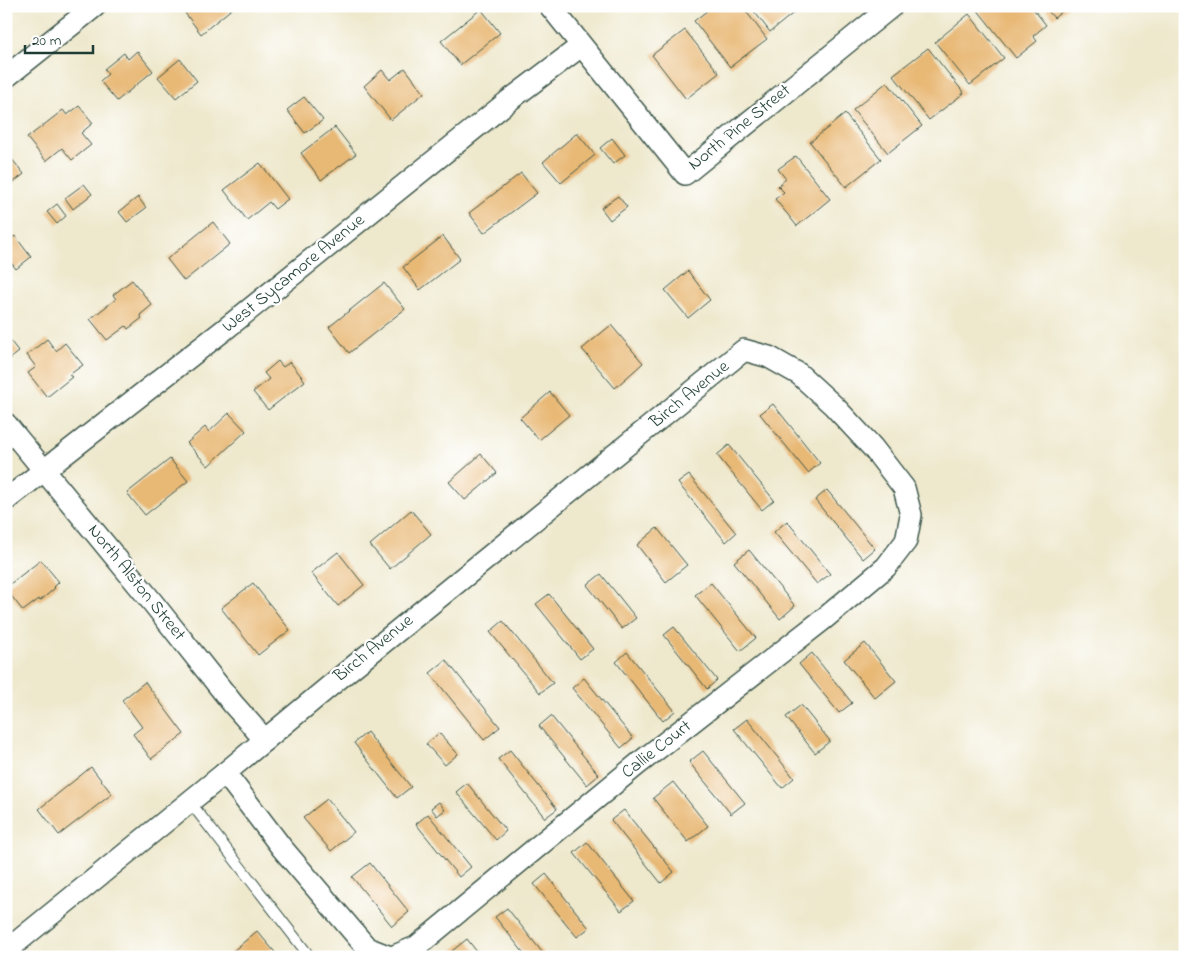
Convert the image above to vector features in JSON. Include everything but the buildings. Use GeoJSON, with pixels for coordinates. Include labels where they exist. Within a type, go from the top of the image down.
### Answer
{"type":"FeatureCollection","features":[{"type":"Feature","properties":{"kind":"street"},"geometry":{"type":"LineString","coordinates":[[6,77],[95,6]]}},
{"type":"Feature","properties":{"kind":"street","name":"North Pine Street"},"geometry":{"type":"LineString","coordinates":[[550,6],[685,174],[892,6]]}},
{"type":"Feature","properties":{"kind":"street","name":"West Sycamore Avenue"},"geometry":{"type":"LineString","coordinates":[[6,500],[232,324],[511,99],[582,46]]}},
{"type":"Feature","properties":{"kind":"street","name":"Callie Court"},"geometry":{"type":"LineString","coordinates":[[225,774],[282,848],[367,948],[391,957],[416,947],[638,764],[825,618],[886,567],[906,541],[911,515],[904,488],[873,448],[823,395],[798,374],[769,357],[744,350]]}},
{"type":"Feature","properties":{"kind":"street","name":"Birch Avenue"},"geometry":{"type":"LineString","coordinates":[[6,951],[744,350]]}},
{"type":"Feature","properties":{"kind":"street","name":"North Alston Street"},"geometry":{"type":"LineString","coordinates":[[6,424],[233,704],[265,740]]}},
{"type":"Feature","properties":{"kind":"lane"},"geometry":{"type":"LineString","coordinates":[[190,802],[310,957]]}}]}
